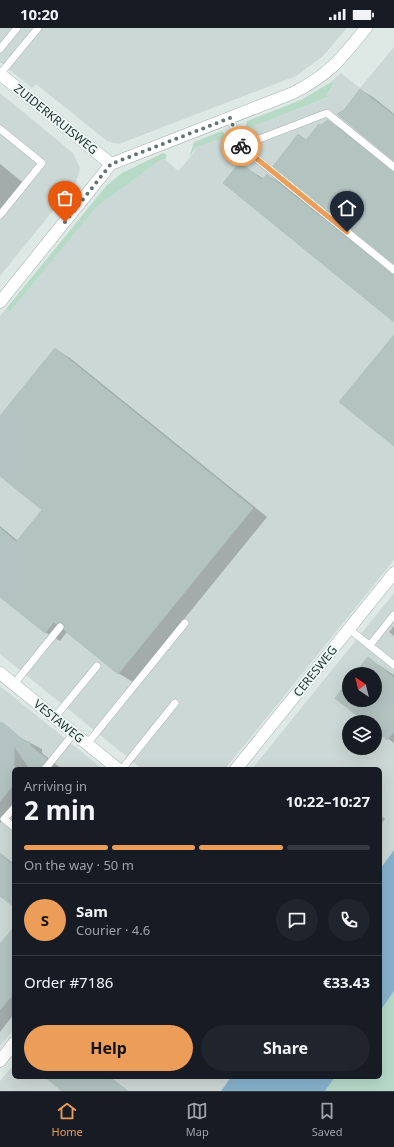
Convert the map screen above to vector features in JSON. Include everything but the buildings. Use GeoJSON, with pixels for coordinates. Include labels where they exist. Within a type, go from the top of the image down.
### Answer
{"type":"FeatureCollection","features":[{"type":"Feature","properties":{"kind":"street"},"geometry":{"type":"LineString","coordinates":[[0,302],[111,164],[294,93],[313,83],[340,60],[366,28]]}},
{"type":"Feature","properties":{"kind":"street","name":"ZUIDERKRUISWEG"},"geometry":{"type":"LineString","coordinates":[[0,74],[111,164]]}},
{"type":"Feature","properties":{"kind":"street","name":"CERESWEG"},"geometry":{"type":"LineString","coordinates":[[238,767],[394,574]]}},
{"type":"Feature","properties":{"kind":"street","name":"VESTAWEG"},"geometry":{"type":"LineString","coordinates":[[0,673],[116,767]]}},
{"type":"Feature","properties":{"kind":"street"},"geometry":{"type":"LineString","coordinates":[[0,1061],[12,1046]]}},
{"type":"Feature","properties":{"kind":"lane"},"geometry":{"type":"LineString","coordinates":[[0,49],[17,28]]}},
{"type":"Feature","properties":{"kind":"lane"},"geometry":{"type":"LineString","coordinates":[[0,74],[38,28]]}},
{"type":"Feature","properties":{"kind":"lane"},"geometry":{"type":"LineString","coordinates":[[241,146],[327,113],[394,167]]}},
{"type":"Feature","properties":{"kind":"lane"},"geometry":{"type":"LineString","coordinates":[[230,118],[241,146],[394,270]]}},
{"type":"Feature","properties":{"kind":"lane"},"geometry":{"type":"LineString","coordinates":[[0,129],[42,163],[0,215]]}},
{"type":"Feature","properties":{"kind":"lane"},"geometry":{"type":"LineString","coordinates":[[370,645],[394,615]]}},
{"type":"Feature","properties":{"kind":"lane"},"geometry":{"type":"LineString","coordinates":[[87,744],[185,623]]}},
{"type":"Feature","properties":{"kind":"lane"},"geometry":{"type":"LineString","coordinates":[[14,684],[60,627]]}},
{"type":"Feature","properties":{"kind":"lane"},"geometry":{"type":"LineString","coordinates":[[349,629],[394,665]]}},
{"type":"Feature","properties":{"kind":"lane"},"geometry":{"type":"LineString","coordinates":[[55,717],[97,666]]}},
{"type":"Feature","properties":{"kind":"lane"},"geometry":{"type":"LineString","coordinates":[[124,767],[175,703]]}},
{"type":"Feature","properties":{"kind":"lane"},"geometry":{"type":"LineString","coordinates":[[47,767],[74,733]]}},
{"type":"Feature","properties":{"kind":"lane"},"geometry":{"type":"LineString","coordinates":[[12,810],[4,820],[12,826]]}},
{"type":"Feature","properties":{"kind":"shaded area"},"geometry":{"type":"Polygon","coordinates":[[[0,28],[347,28],[323,56],[296,76],[119,144],[107,141],[36,84],[32,88],[0,62],[0,28]]]}},
{"type":"Feature","properties":{"kind":"shaded area"},"geometry":{"type":"Polygon","coordinates":[[[394,47],[394,560],[227,767],[140,767],[0,654],[0,316],[6,309],[10,312],[96,206],[159,161],[165,159],[178,171],[194,153],[196,147],[328,98],[326,95],[334,85],[331,82],[341,73],[360,88],[394,47]]]}},
{"type":"Feature","properties":{"kind":"shaded area"},"geometry":{"type":"Polygon","coordinates":[[[0,93],[73,153],[80,168],[76,182],[0,276],[0,93]]]}},
{"type":"Feature","properties":{"kind":"shaded area"},"geometry":{"type":"Polygon","coordinates":[[[394,593],[394,850],[382,866],[382,767],[254,767],[394,593]]]}},
{"type":"Feature","properties":{"kind":"shaded area"},"geometry":{"type":"Polygon","coordinates":[[[0,686],[101,767],[12,767],[12,1031],[0,1046],[0,686]]]}},
{"type":"Feature","properties":{"kind":"shaded area"},"geometry":{"type":"Polygon","coordinates":[[[12,1066],[12,1079],[230,1079],[221,1091],[0,1091],[0,1081],[12,1066]]]}},
{"type":"Feature","properties":{"kind":"green space"},"geometry":{"type":"Polygon","coordinates":[[[331,82],[334,84],[326,95],[329,97],[244,130],[247,121],[301,100],[331,82]]]}},
{"type":"Feature","properties":{"kind":"green space"},"geometry":{"type":"Polygon","coordinates":[[[222,131],[226,137],[196,147],[189,158],[194,142],[222,131]]]}},
{"type":"Feature","properties":{"kind":"green space"},"geometry":{"type":"Polygon","coordinates":[[[163,153],[167,155],[165,159],[159,161],[96,207],[10,312],[6,309],[107,185],[122,173],[163,153]]]}},
{"type":"Feature","properties":{"kind":"green space"},"geometry":{"type":"Polygon","coordinates":[[[394,991],[394,1091],[325,1091],[334,1079],[382,1079],[382,1008],[394,991]]]}},
{"type":"Feature","properties":{"kind":"water"},"geometry":{"type":"Polygon","coordinates":[[[394,850],[394,991],[382,1008],[382,866],[394,850]]]}},
{"type":"Feature","properties":{"kind":"water"},"geometry":{"type":"Polygon","coordinates":[[[230,1079],[334,1079],[325,1091],[221,1091],[230,1079]]]}},
{"type":"Feature","properties":{"kind":"way so far"},"geometry":{"type":"LineString","coordinates":[[65,222],[111,164],[230,118],[241,146]]}},
{"type":"Feature","properties":{"kind":"route"},"geometry":{"type":"LineString","coordinates":[[241,146],[347,232]]}}]}
